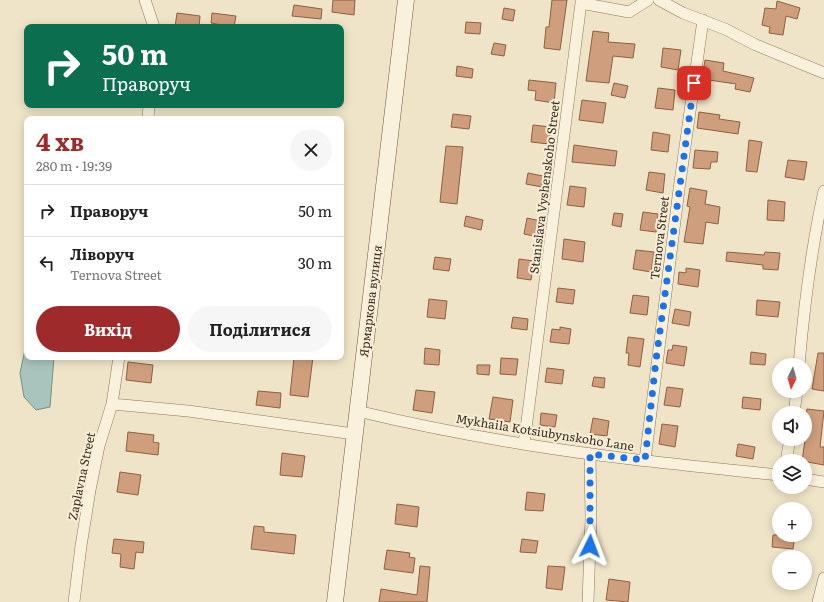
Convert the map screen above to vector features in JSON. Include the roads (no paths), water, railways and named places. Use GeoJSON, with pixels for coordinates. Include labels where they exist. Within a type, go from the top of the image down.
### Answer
{"type":"FeatureCollection","features":[{"type":"Feature","properties":{"kind":"main road","name":"Ярмаркова вулиця"},"geometry":{"type":"LineString","coordinates":[[335,602],[406,0]]}},
{"type":"Feature","properties":{"kind":"street"},"geometry":{"type":"LineString","coordinates":[[144,0],[153,24]]}},
{"type":"Feature","properties":{"kind":"street","name":"Stanislava Vyshenskoho Street"},"geometry":{"type":"LineString","coordinates":[[524,444],[581,3],[629,12],[648,0]]}},
{"type":"Feature","properties":{"kind":"street"},"geometry":{"type":"LineString","coordinates":[[659,0],[683,13],[725,29],[756,45],[824,73]]}},
{"type":"Feature","properties":{"kind":"street","name":"Ternova Street"},"geometry":{"type":"LineString","coordinates":[[645,460],[678,189],[702,20]]}},
{"type":"Feature","properties":{"kind":"street"},"geometry":{"type":"LineString","coordinates":[[800,358],[807,285],[817,222],[824,191]]}},
{"type":"Feature","properties":{"kind":"street","name":"Zaplavna Street"},"geometry":{"type":"LineString","coordinates":[[74,602],[81,546],[96,462],[112,404],[119,360]]}},
{"type":"Feature","properties":{"kind":"street"},"geometry":{"type":"LineString","coordinates":[[112,404],[188,412],[354,434]]}},
{"type":"Feature","properties":{"kind":"street","name":"Mykhaila Kotsiubynskoho Lane"},"geometry":{"type":"LineString","coordinates":[[357,411],[400,421],[524,444],[590,454],[772,474]]}},
{"type":"Feature","properties":{"kind":"street"},"geometry":{"type":"LineString","coordinates":[[588,602],[591,518],[590,454]]}},
{"type":"Feature","properties":{"kind":"street"},"geometry":{"type":"LineString","coordinates":[[812,480],[824,482]]}},
{"type":"Feature","properties":{"kind":"street"},"geometry":{"type":"LineString","coordinates":[[818,602],[824,578]]}},
{"type":"Feature","properties":{"kind":"water"},"geometry":{"type":"Polygon","coordinates":[[[24,354],[24,360],[54,360],[50,407],[36,410],[24,397],[20,373],[24,354]]]}}]}
